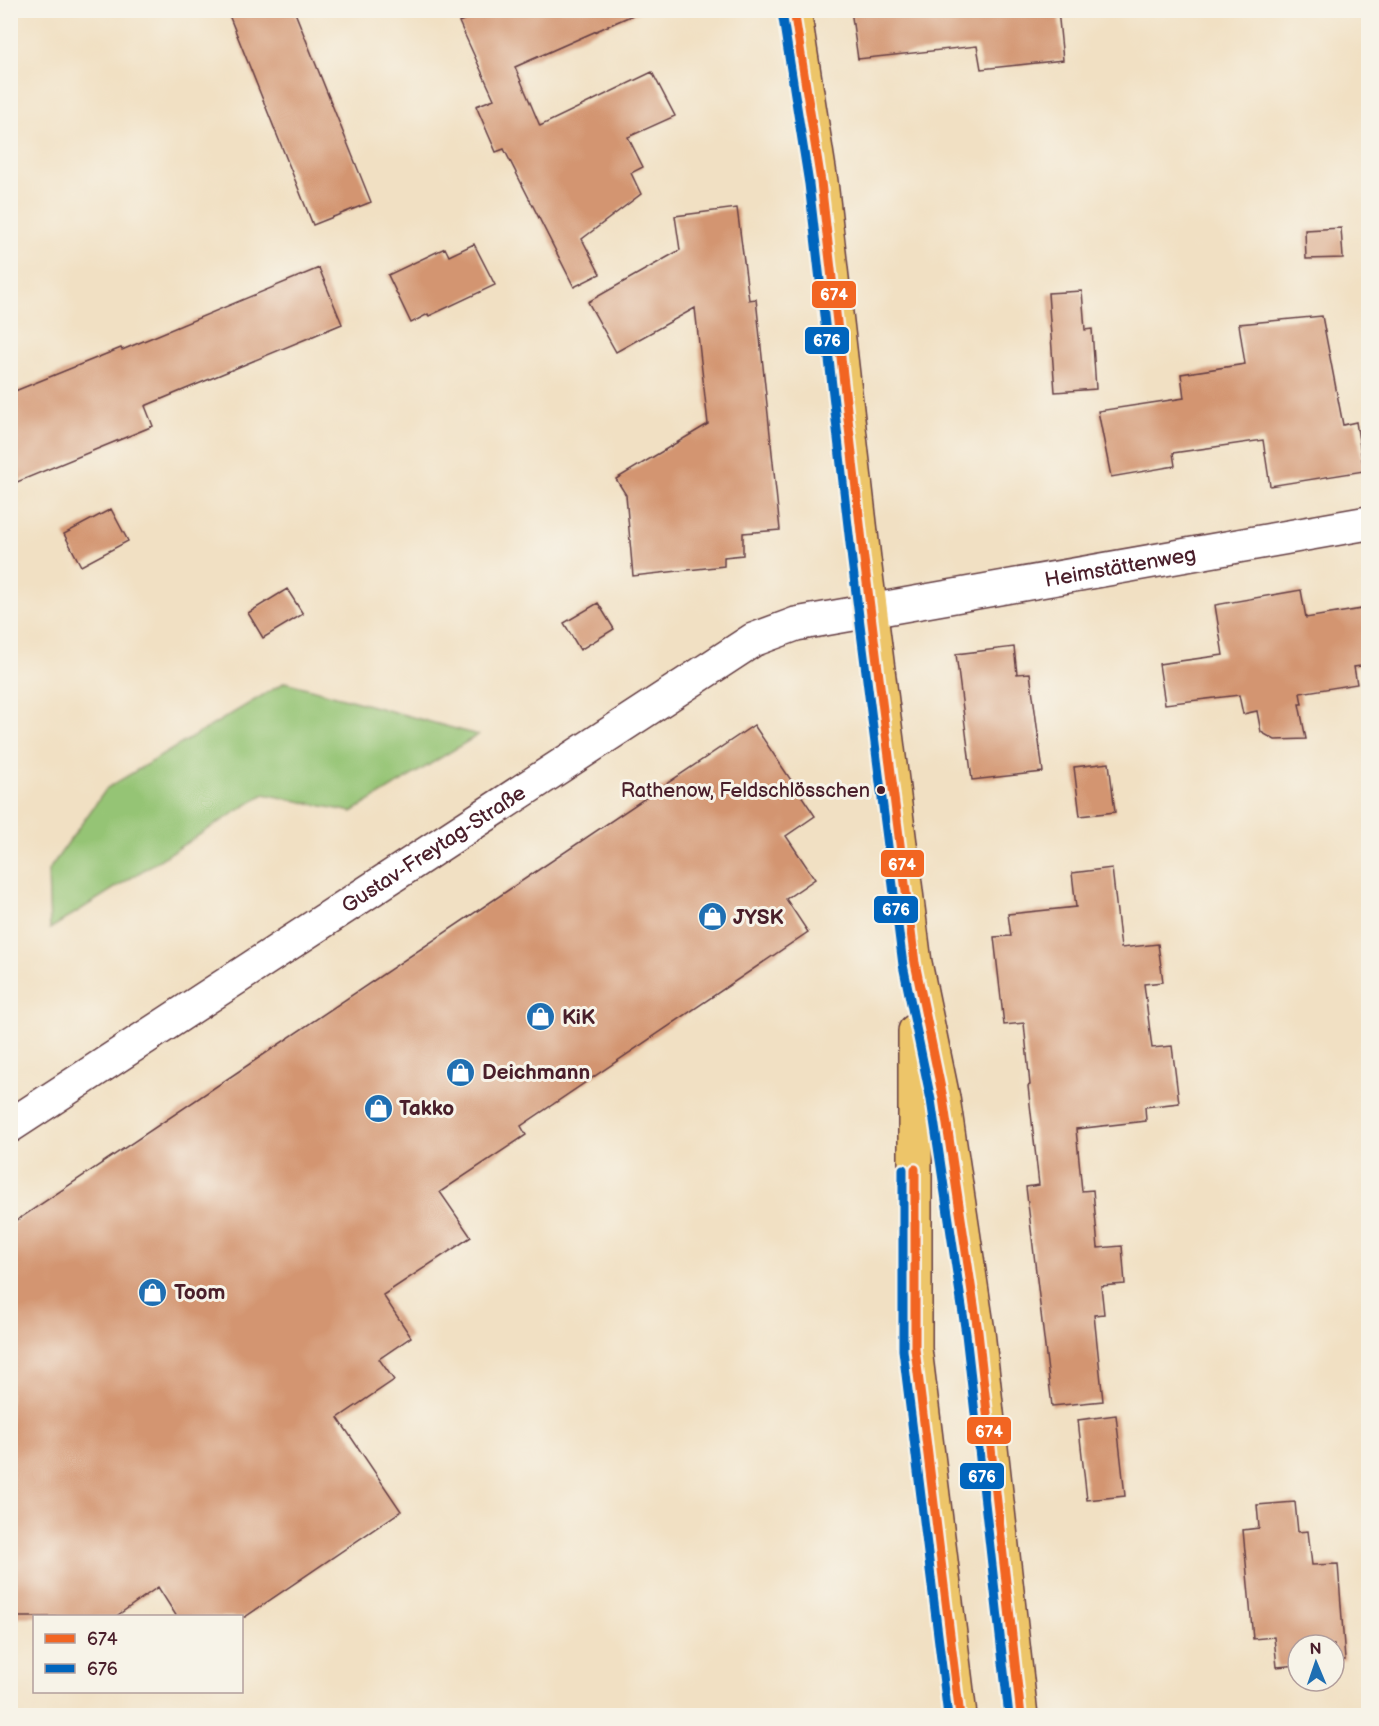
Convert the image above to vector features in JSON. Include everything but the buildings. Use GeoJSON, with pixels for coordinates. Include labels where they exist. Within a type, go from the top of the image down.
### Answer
{"type":"FeatureCollection","features":[{"type":"Feature","properties":{"kind":"main road"},"geometry":{"type":"LineString","coordinates":[[795,10],[820,182],[915,963],[943,1098],[978,1332],[1021,1716]]}},
{"type":"Feature","properties":{"kind":"main road"},"geometry":{"type":"LineString","coordinates":[[915,963],[915,1349],[960,1716]]}},
{"type":"Feature","properties":{"kind":"street","name":"Heimstättenweg"},"geometry":{"type":"LineString","coordinates":[[871,611],[1368,523]]}},
{"type":"Feature","properties":{"kind":"street","name":"Gustav-Freytag-Straße"},"geometry":{"type":"LineString","coordinates":[[14,1117],[753,640],[796,624],[871,611]]}},
{"type":"Feature","properties":{"kind":"green space"},"geometry":{"type":"Polygon","coordinates":[[[285,682],[478,735],[352,812],[264,794],[50,929],[48,871],[107,788],[285,682]]]}},
{"type":"Feature","properties":{"kind":"transit line","name":"674"},"geometry":{"type":"LineString","coordinates":[[794,10],[821,182],[864,559],[915,963],[943,1098],[978,1332],[1021,1716]]}},
{"type":"Feature","properties":{"kind":"transit line","name":"676"},"geometry":{"type":"LineString","coordinates":[[782,12],[809,184],[852,561],[903,965],[931,1100],[966,1334],[1009,1716]]}},
{"type":"Feature","properties":{"kind":"transit line","name":"676"},"geometry":{"type":"LineString","coordinates":[[903,1169],[903,1350],[948,1716]]}},
{"type":"Feature","properties":{"kind":"transit line","name":"674"},"geometry":{"type":"LineString","coordinates":[[915,1169],[915,1349],[960,1716]]}},
{"type":"Feature","properties":{"kind":"place","name":"Rathenow, Feldschlösschen"},"geometry":{"type":"Point","coordinates":[881,790]}},
{"type":"Feature","properties":{"kind":"place","name":"JYSK"},"geometry":{"type":"Point","coordinates":[712,917]}},
{"type":"Feature","properties":{"kind":"place","name":"KiK"},"geometry":{"type":"Point","coordinates":[541,1017]}},
{"type":"Feature","properties":{"kind":"place","name":"Deichmann"},"geometry":{"type":"Point","coordinates":[461,1072]}},
{"type":"Feature","properties":{"kind":"place","name":"Takko"},"geometry":{"type":"Point","coordinates":[378,1108]}},
{"type":"Feature","properties":{"kind":"place","name":"Toom"},"geometry":{"type":"Point","coordinates":[153,1292]}}]}
